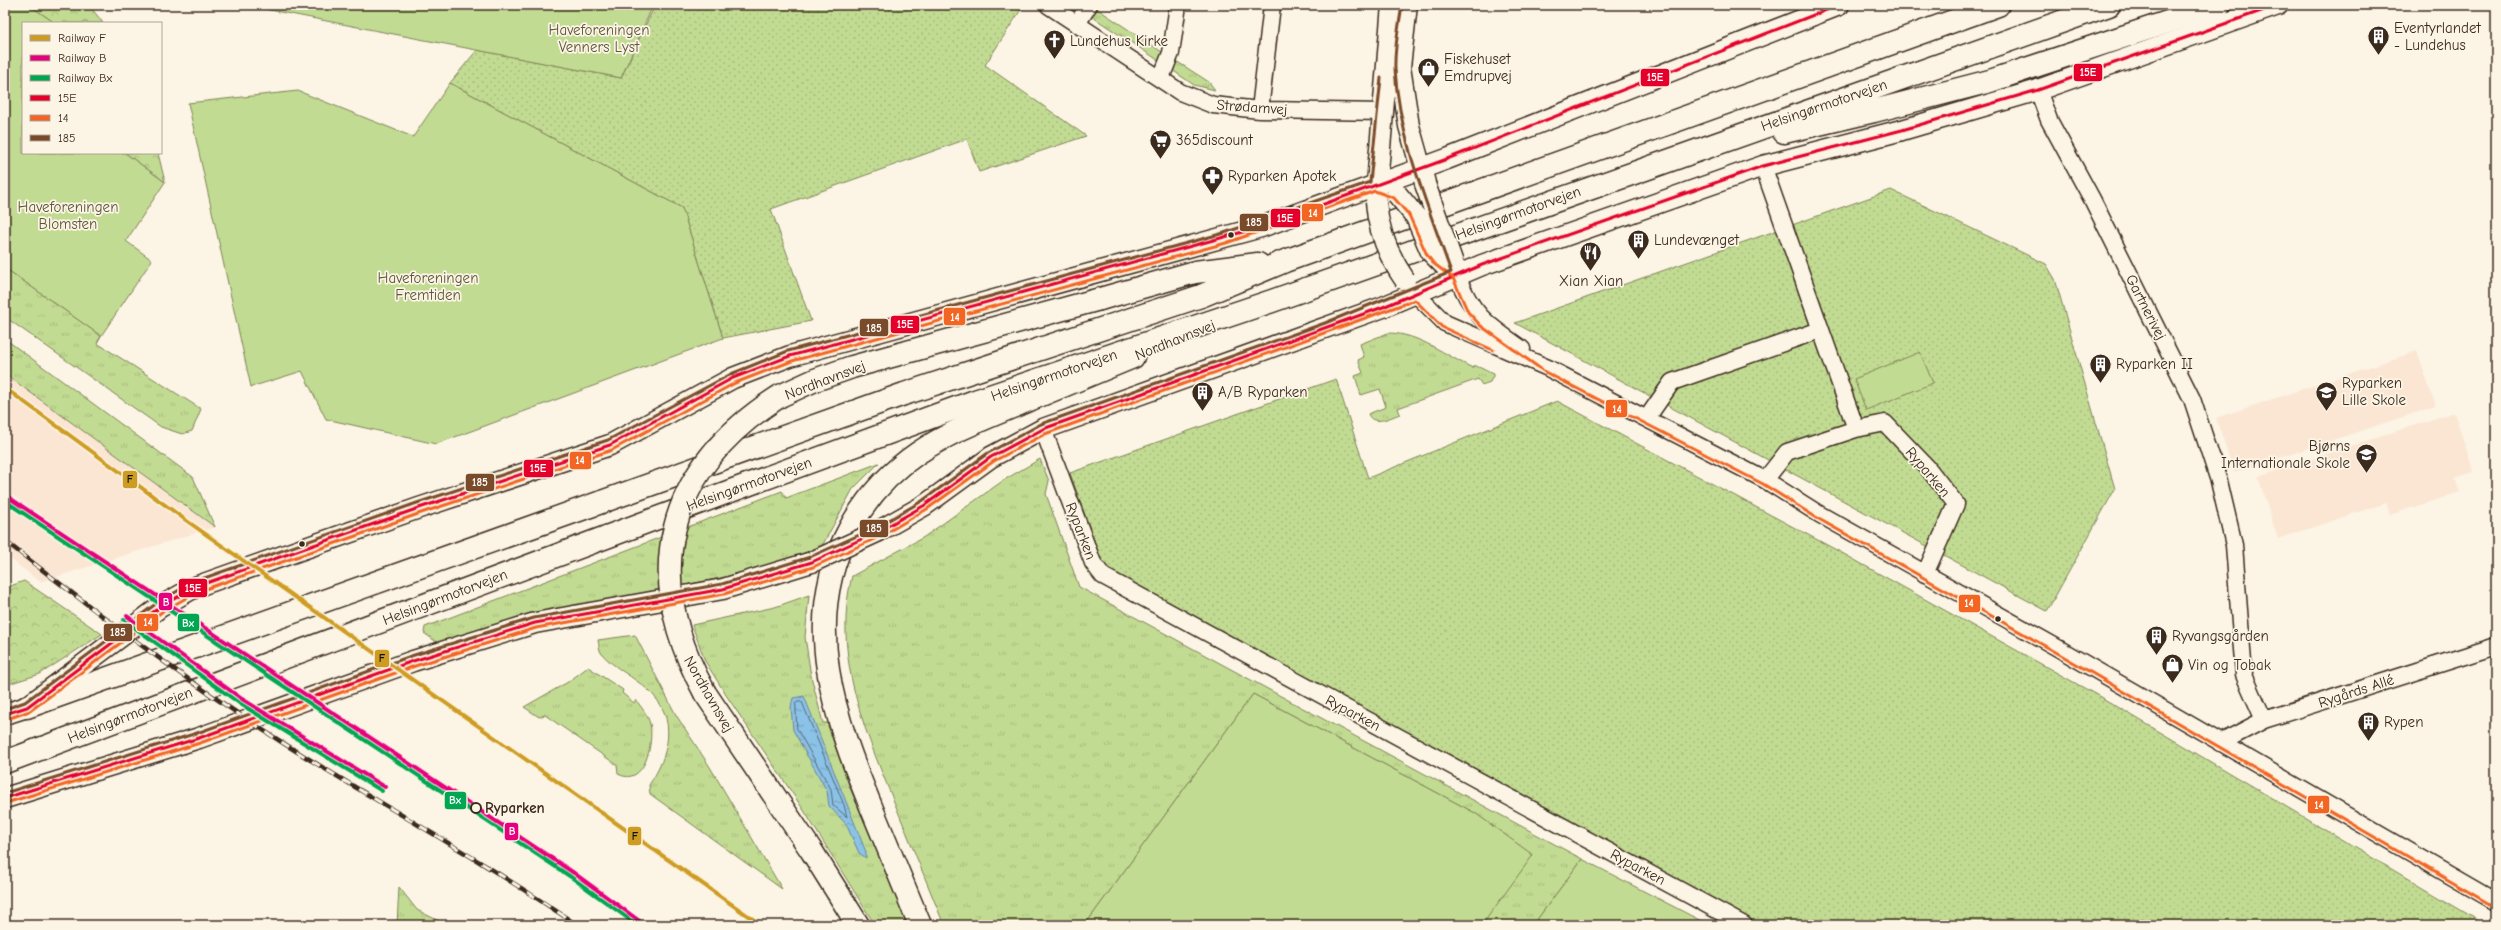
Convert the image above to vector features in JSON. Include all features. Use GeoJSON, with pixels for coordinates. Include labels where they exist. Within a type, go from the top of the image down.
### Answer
{"type":"FeatureCollection","features":[{"type":"Feature","properties":{"kind":"highway"},"geometry":{"type":"LineString","coordinates":[[1913,35],[1972,5]]}},
{"type":"Feature","properties":{"kind":"highway","name":"Helsingørmotorvejen"},"geometry":{"type":"LineString","coordinates":[[27,707],[904,394],[1201,296],[1285,261],[1998,5]]}},
{"type":"Feature","properties":{"kind":"highway","name":"Helsingørmotorvejen"},"geometry":{"type":"LineString","coordinates":[[5,762],[626,529],[975,401],[1272,301],[2109,5]]}},
{"type":"Feature","properties":{"kind":"highway"},"geometry":{"type":"LineString","coordinates":[[1685,154],[1874,111],[1990,81],[2219,5]]}},
{"type":"Feature","properties":{"kind":"highway","name":"Nordhavnsvej"},"geometry":{"type":"LineString","coordinates":[[858,925],[811,850],[705,693],[684,651],[673,614],[669,574],[674,535],[683,504],[694,480],[717,448],[744,420],[780,396],[840,371],[1195,272],[1285,261]]}},
{"type":"Feature","properties":{"kind":"highway","name":"Nordhavnsvej"},"geometry":{"type":"LineString","coordinates":[[920,925],[842,732],[827,670],[824,631],[827,592],[837,555],[855,519],[880,486],[901,466],[936,442],[982,419],[1272,301]]}},
{"type":"Feature","properties":{"kind":"street","name":"Strødamvej"},"geometry":{"type":"LineString","coordinates":[[1048,5],[1161,78],[1180,92],[1213,105],[1260,110],[1383,112],[1409,126]]}},
{"type":"Feature","properties":{"kind":"street"},"geometry":{"type":"LineString","coordinates":[[1077,24],[1089,5]]}},
{"type":"Feature","properties":{"kind":"street"},"geometry":{"type":"LineString","coordinates":[[1161,78],[1171,53],[1178,5]]}},
{"type":"Feature","properties":{"kind":"street"},"geometry":{"type":"LineString","coordinates":[[1260,110],[1272,5]]}},
{"type":"Feature","properties":{"kind":"street"},"geometry":{"type":"LineString","coordinates":[[1392,5],[1376,194],[1377,218],[1383,237],[1410,287],[1445,323],[1548,368],[1764,480],[2496,902]]}},
{"type":"Feature","properties":{"kind":"street"},"geometry":{"type":"LineString","coordinates":[[1407,5],[1400,67],[1409,126],[1423,177],[1452,268],[1472,309],[1485,323],[1548,368]]}},
{"type":"Feature","properties":{"kind":"street"},"geometry":{"type":"LineString","coordinates":[[5,714],[27,707],[160,607],[195,587],[419,508],[610,445],[733,378],[758,367],[790,356],[1225,238],[1376,194],[1423,177],[1768,33],[1839,5]]}},
{"type":"Feature","properties":{"kind":"street"},"geometry":{"type":"LineString","coordinates":[[1768,33],[1852,5]]}},
{"type":"Feature","properties":{"kind":"street"},"geometry":{"type":"LineString","coordinates":[[5,798],[199,738],[413,661],[535,622],[723,589],[812,562],[879,531],[925,505],[990,457],[1043,429],[1327,328],[1452,268],[1763,166],[1902,130],[2038,90],[2278,5]]}},
{"type":"Feature","properties":{"kind":"street","name":"Gartnerivej"},"geometry":{"type":"LineString","coordinates":[[2038,90],[2049,120],[2089,194],[2192,399],[2219,481],[2234,545],[2244,675],[2264,720]]}},
{"type":"Feature","properties":{"kind":"street"},"geometry":{"type":"LineString","coordinates":[[1763,166],[1856,429]]}},
{"type":"Feature","properties":{"kind":"street"},"geometry":{"type":"LineString","coordinates":[[1376,194],[1397,194],[1416,217],[1431,252],[1452,268]]}},
{"type":"Feature","properties":{"kind":"street"},"geometry":{"type":"LineString","coordinates":[[1646,418],[1672,382],[1820,330]]}},
{"type":"Feature","properties":{"kind":"street","name":"Ryparken"},"geometry":{"type":"LineString","coordinates":[[1764,480],[1787,452],[1856,429],[1885,423],[1926,467],[1956,504],[1925,574]]}},
{"type":"Feature","properties":{"kind":"street","name":"Ryparken"},"geometry":{"type":"LineString","coordinates":[[1043,429],[1093,563],[1103,576],[1744,925]]}},
{"type":"Feature","properties":{"kind":"street","name":"Rygårds Allé"},"geometry":{"type":"LineString","coordinates":[[2220,743],[2264,720],[2496,646]]}},
{"type":"Feature","properties":{"kind":"shaded area","name":"Ryparken Lille Skole"},"geometry":{"type":"Polygon","coordinates":[[[2417,351],[2436,406],[2234,473],[2216,418],[2417,351]]]}},
{"type":"Feature","properties":{"kind":"shaded area"},"geometry":{"type":"Polygon","coordinates":[[[5,374],[215,527],[40,582],[5,555],[5,374]]]}},
{"type":"Feature","properties":{"kind":"shaded area","name":"Bjørns Internationale Skole"},"geometry":{"type":"Polygon","coordinates":[[[2454,412],[2474,472],[2455,478],[2460,492],[2390,515],[2386,503],[2278,539],[2258,477],[2454,412]]]}},
{"type":"Feature","properties":{"kind":"green space","name":"Haveforeningen Blomsten"},"geometry":{"type":"Polygon","coordinates":[[[5,5],[29,5],[54,22],[22,22],[22,154],[126,154],[165,182],[126,241],[152,260],[101,336],[5,268],[5,5]]]}},
{"type":"Feature","properties":{"kind":"green space"},"geometry":{"type":"Polygon","coordinates":[[[29,5],[89,5],[102,22],[54,22],[29,5]]]}},
{"type":"Feature","properties":{"kind":"green space","name":"Haveforeningen Venners Lyst"},"geometry":{"type":"Polygon","coordinates":[[[244,5],[653,5],[621,78],[244,5]]]}},
{"type":"Feature","properties":{"kind":"green space"},"geometry":{"type":"Polygon","coordinates":[[[655,5],[1016,5],[1022,8],[985,65],[1086,136],[979,172],[967,139],[771,209],[811,321],[723,338],[682,208],[450,83],[477,50],[621,78],[655,5]]]}},
{"type":"Feature","properties":{"kind":"green space"},"geometry":{"type":"Polygon","coordinates":[[[1093,6],[1165,54],[1163,58],[1158,60],[1091,16],[1093,6]]]}},
{"type":"Feature","properties":{"kind":"green space"},"geometry":{"type":"Polygon","coordinates":[[[1176,61],[1209,82],[1215,90],[1194,85],[1172,70],[1176,61]]]}},
{"type":"Feature","properties":{"kind":"green space","name":"Haveforeningen Fremtiden"},"geometry":{"type":"Polygon","coordinates":[[[450,83],[682,208],[723,338],[436,444],[326,419],[302,371],[251,387],[188,103],[298,91],[413,137],[450,83]]]}},
{"type":"Feature","properties":{"kind":"green space"},"geometry":{"type":"Polygon","coordinates":[[[126,154],[158,154],[165,182],[126,154]]]}},
{"type":"Feature","properties":{"kind":"green space"},"geometry":{"type":"Polygon","coordinates":[[[1891,190],[2046,264],[2055,279],[2115,489],[2047,611],[1515,323],[1891,190]]]}},
{"type":"Feature","properties":{"kind":"green space"},"geometry":{"type":"Polygon","coordinates":[[[5,268],[101,336],[97,343],[201,409],[192,431],[182,434],[161,427],[5,317],[5,268]]]}},
{"type":"Feature","properties":{"kind":"green space"},"geometry":{"type":"Polygon","coordinates":[[[1388,333],[1411,337],[1432,346],[1473,368],[1474,365],[1494,374],[1490,382],[1482,385],[1478,379],[1398,408],[1400,414],[1387,419],[1378,421],[1374,420],[1370,418],[1368,414],[1386,407],[1380,389],[1361,395],[1355,376],[1363,373],[1358,360],[1364,357],[1360,344],[1388,333]]]}},
{"type":"Feature","properties":{"kind":"green space"},"geometry":{"type":"Polygon","coordinates":[[[5,339],[193,477],[215,527],[5,374],[5,339]]]}},
{"type":"Feature","properties":{"kind":"green space"},"geometry":{"type":"Polygon","coordinates":[[[1920,352],[1933,383],[1866,410],[1854,379],[1920,352]]]}},
{"type":"Feature","properties":{"kind":"green space"},"geometry":{"type":"Polygon","coordinates":[[[1336,379],[1368,478],[1557,401],[1842,553],[2111,703],[2486,925],[1760,925],[1104,568],[1070,473],[1336,379]]]}},
{"type":"Feature","properties":{"kind":"green space"},"geometry":{"type":"Polygon","coordinates":[[[1040,459],[1049,481],[1046,494],[1079,587],[1582,859],[1533,925],[1481,925],[1532,855],[1475,813],[1253,694],[1085,925],[944,925],[873,749],[855,693],[849,664],[846,635],[847,606],[852,576],[924,537],[1004,480],[1040,459]]]}},
{"type":"Feature","properties":{"kind":"green space"},"geometry":{"type":"Polygon","coordinates":[[[879,463],[853,489],[822,546],[761,570],[522,617],[438,643],[424,633],[425,627],[782,491],[786,498],[879,463]]]}},
{"type":"Feature","properties":{"kind":"green space"},"geometry":{"type":"Polygon","coordinates":[[[24,581],[102,634],[40,674],[5,685],[5,588],[24,581]]]}},
{"type":"Feature","properties":{"kind":"green space"},"geometry":{"type":"Polygon","coordinates":[[[809,595],[805,637],[811,676],[823,723],[827,723],[850,788],[908,925],[875,925],[803,809],[726,695],[705,661],[692,625],[775,607],[809,595]]]}},
{"type":"Feature","properties":{"kind":"green space"},"geometry":{"type":"Polygon","coordinates":[[[635,635],[676,715],[710,767],[782,889],[650,794],[649,785],[662,762],[666,749],[668,737],[664,712],[658,701],[648,690],[612,664],[601,653],[598,640],[635,635]]]}},
{"type":"Feature","properties":{"kind":"green space"},"geometry":{"type":"Polygon","coordinates":[[[588,667],[623,690],[622,693],[634,703],[636,700],[648,717],[651,732],[649,751],[646,761],[635,775],[627,777],[618,774],[617,765],[545,715],[539,717],[524,707],[568,682],[588,667]]]}},
{"type":"Feature","properties":{"kind":"green space"},"geometry":{"type":"Polygon","coordinates":[[[1253,694],[1475,813],[1533,855],[1482,925],[1085,925],[1253,694]]]}},
{"type":"Feature","properties":{"kind":"green space"},"geometry":{"type":"Polygon","coordinates":[[[1582,859],[1709,925],[1533,925],[1582,859]]]}},
{"type":"Feature","properties":{"kind":"green space"},"geometry":{"type":"Polygon","coordinates":[[[399,887],[417,910],[447,925],[397,925],[399,887]]]}},
{"type":"Feature","properties":{"kind":"water"},"geometry":{"type":"Polygon","coordinates":[[[804,696],[866,852],[866,858],[859,853],[846,824],[829,806],[827,791],[793,730],[791,707],[793,698],[804,696]]]}},
{"type":"Feature","properties":{"kind":"railway"},"geometry":{"type":"LineString","coordinates":[[5,541],[140,644],[244,718],[317,764],[467,854],[577,925]]}},
{"type":"Feature","properties":{"kind":"rail line","name":"F"},"geometry":{"type":"LineString","coordinates":[[5,388],[187,521],[761,925]]}},
{"type":"Feature","properties":{"kind":"rail line","name":"B"},"geometry":{"type":"LineString","coordinates":[[5,495],[574,873],[645,925]]}},
{"type":"Feature","properties":{"kind":"rail line","name":"Bx"},"geometry":{"type":"LineString","coordinates":[[5,501],[571,877],[637,925]]}},
{"type":"Feature","properties":{"kind":"rail line","name":"B"},"geometry":{"type":"LineString","coordinates":[[127,616],[242,699],[385,787]]}},
{"type":"Feature","properties":{"kind":"rail line","name":"Bx"},"geometry":{"type":"LineString","coordinates":[[124,620],[239,703],[382,791]]}},
{"type":"Feature","properties":{"kind":"transit line","name":"185"},"geometry":{"type":"LineString","coordinates":[[5,793],[197,733],[411,656],[534,618],[722,584],[810,557],[877,527],[922,501],[988,453],[1041,424],[1325,323],[1451,272],[1424,197],[1408,147],[1402,121],[1395,69],[1395,53],[1402,5]]}},
{"type":"Feature","properties":{"kind":"transit line","name":"15E"},"geometry":{"type":"LineString","coordinates":[[5,714],[27,707],[160,607],[195,587],[419,508],[610,445],[733,378],[790,356],[1261,227],[1447,159],[1839,5]]}},
{"type":"Feature","properties":{"kind":"transit line","name":"15E"},"geometry":{"type":"LineString","coordinates":[[5,798],[199,738],[413,661],[535,623],[723,589],[812,562],[879,531],[925,505],[991,457],[1043,429],[1383,307],[1482,265],[1763,166],[1902,130],[2038,90],[2278,5]]}},
{"type":"Feature","properties":{"kind":"transit line","name":"185"},"geometry":{"type":"LineString","coordinates":[[5,709],[25,702],[157,603],[193,582],[417,503],[608,440],[731,374],[788,351],[1224,233],[1370,182],[1381,78]]}},
{"type":"Feature","properties":{"kind":"transit line","name":"14"},"geometry":{"type":"LineString","coordinates":[[7,719],[30,711],[163,611],[197,592],[421,513],[612,450],[735,383],[792,361],[1226,243],[1375,191],[1394,198],[1409,215],[1427,255],[1433,263],[1453,278],[1468,312],[1481,326],[1545,372],[1763,484],[1817,518],[2054,651],[2493,906]]}},
{"type":"Feature","properties":{"kind":"transit line","name":"14"},"geometry":{"type":"LineString","coordinates":[[6,803],[200,743],[415,666],[536,628],[724,594],[813,567],[881,536],[927,509],[994,461],[1045,434],[1415,300],[1442,327],[1493,350]]}},
{"type":"Feature","properties":{"kind":"place","name":"Eventyrlandet - Lundehus"},"geometry":{"type":"Point","coordinates":[2378,56]}},
{"type":"Feature","properties":{"kind":"place","name":"Lundehus Kirke"},"geometry":{"type":"Point","coordinates":[1055,60]}},
{"type":"Feature","properties":{"kind":"place","name":"Fiskehuset Emdrupvej"},"geometry":{"type":"Point","coordinates":[1428,88]}},
{"type":"Feature","properties":{"kind":"place","name":"365discount"},"geometry":{"type":"Point","coordinates":[1161,160]}},
{"type":"Feature","properties":{"kind":"place","name":"Ryparken Apotek"},"geometry":{"type":"Point","coordinates":[1212,196]}},
{"type":"Feature","properties":{"kind":"place","name":"Lundevænget"},"geometry":{"type":"Point","coordinates":[1638,260]}},
{"type":"Feature","properties":{"kind":"place","name":"Xian Xian"},"geometry":{"type":"Point","coordinates":[1591,272]}},
{"type":"Feature","properties":{"kind":"place","name":"Ryparken II"},"geometry":{"type":"Point","coordinates":[2100,384]}},
{"type":"Feature","properties":{"kind":"place","name":"A/B Ryparken"},"geometry":{"type":"Point","coordinates":[1203,412]}},
{"type":"Feature","properties":{"kind":"place","name":"Ryparken Lille Skole"},"geometry":{"type":"Point","coordinates":[2326,412]}},
{"type":"Feature","properties":{"kind":"place","name":"Bjørns Internationale Skole"},"geometry":{"type":"Point","coordinates":[2366,474]}},
{"type":"Feature","properties":{"kind":"place","name":"Ryvangsgården"},"geometry":{"type":"Point","coordinates":[2156,656]}},
{"type":"Feature","properties":{"kind":"place","name":"Vin og Tobak"},"geometry":{"type":"Point","coordinates":[2173,684]}},
{"type":"Feature","properties":{"kind":"place","name":"Rypen"},"geometry":{"type":"Point","coordinates":[2368,742]}},
{"type":"Feature","properties":{"kind":"place","name":"Ryparken"},"geometry":{"type":"Point","coordinates":[476,808]}}]}
